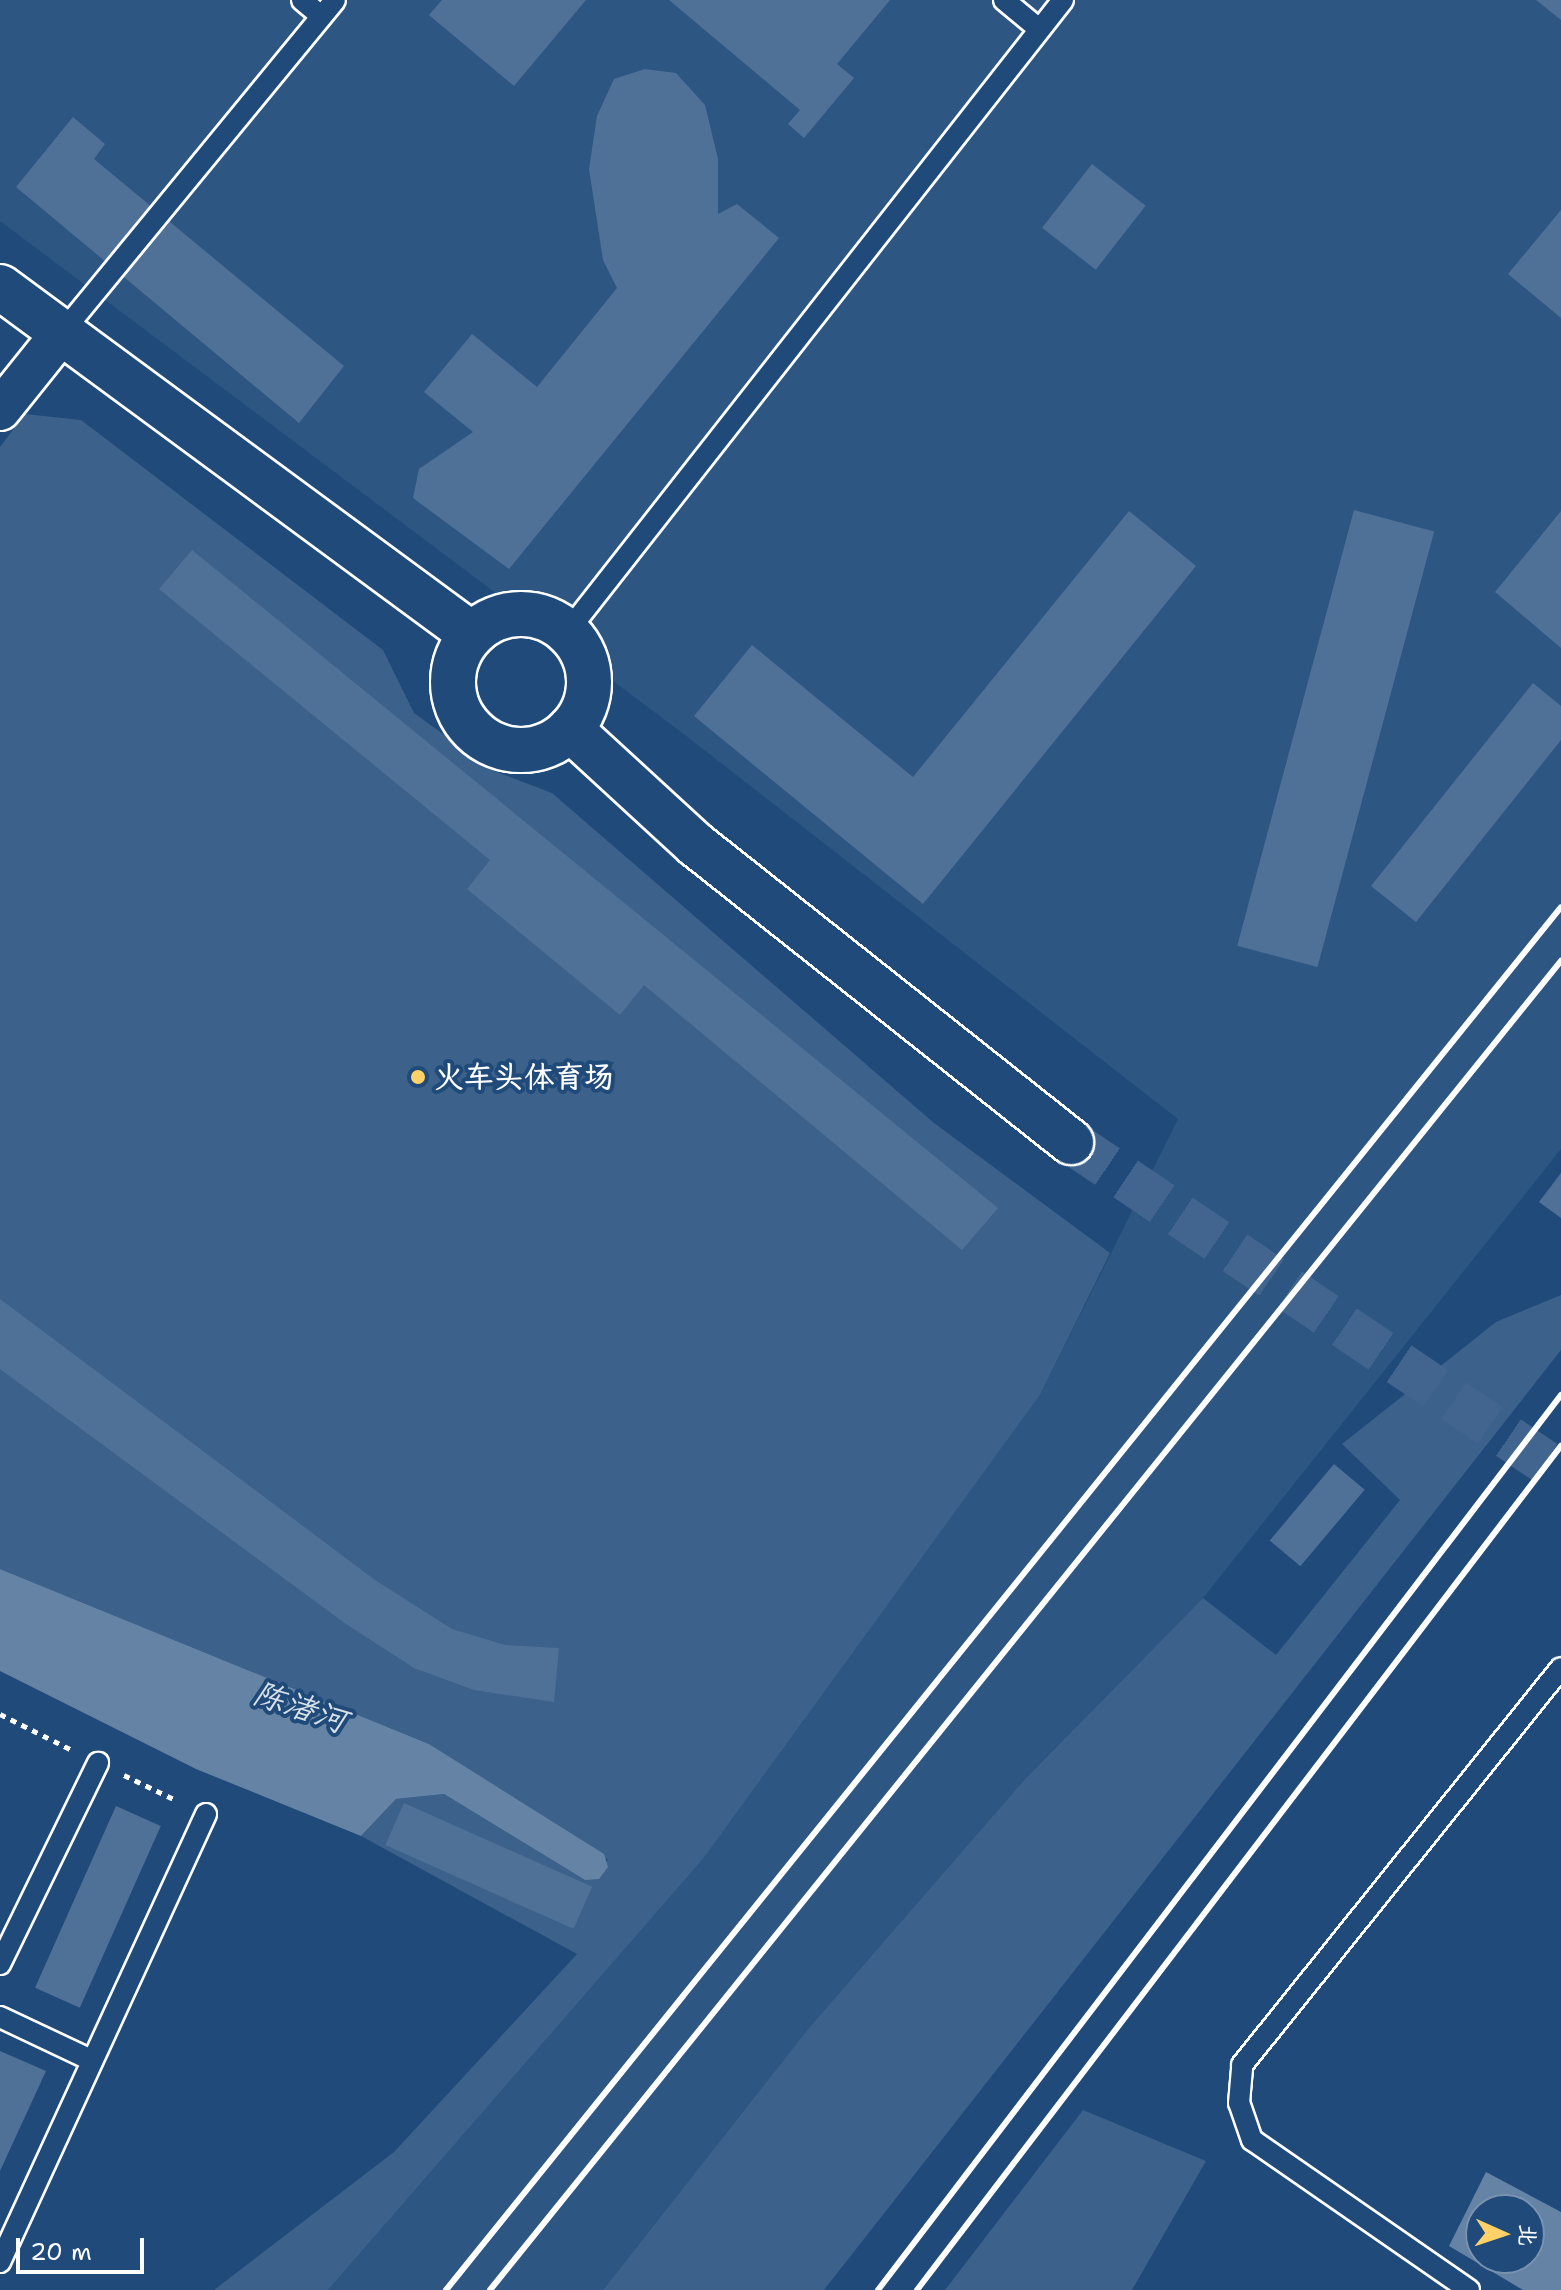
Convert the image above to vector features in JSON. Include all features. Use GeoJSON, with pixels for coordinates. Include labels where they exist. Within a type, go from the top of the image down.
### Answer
{"type":"FeatureCollection","features":[{"type":"Feature","properties":{"kind":"street"},"geometry":{"type":"LineString","coordinates":[[0,287],[60,335],[471,634]]}},
{"type":"Feature","properties":{"kind":"street"},"geometry":{"type":"LineString","coordinates":[[0,410],[60,335]]}},
{"type":"Feature","properties":{"kind":"street"},"geometry":{"type":"LineString","coordinates":[[508,613],[550,619],[568,631],[588,669],[583,712],[570,729],[528,750],[482,739],[454,701],[458,654],[471,634],[508,613]]}},
{"type":"Feature","properties":{"kind":"street"},"geometry":{"type":"LineString","coordinates":[[570,729],[695,844],[1071,1142]]}},
{"type":"Feature","properties":{"kind":"lane"},"geometry":{"type":"LineString","coordinates":[[302,0],[321,16]]}},
{"type":"Feature","properties":{"kind":"lane"},"geometry":{"type":"LineString","coordinates":[[60,335],[335,0]]}},
{"type":"Feature","properties":{"kind":"lane"},"geometry":{"type":"LineString","coordinates":[[1004,0],[1039,29]]}},
{"type":"Feature","properties":{"kind":"lane"},"geometry":{"type":"LineString","coordinates":[[568,631],[1063,0]]}},
{"type":"Feature","properties":{"kind":"lane"},"geometry":{"type":"LineString","coordinates":[[1469,2290],[1252,2140],[1239,2103],[1242,2065],[1561,1668]]}},
{"type":"Feature","properties":{"kind":"lane"},"geometry":{"type":"LineString","coordinates":[[0,1964],[98,1763]]}},
{"type":"Feature","properties":{"kind":"lane"},"geometry":{"type":"LineString","coordinates":[[0,2262],[206,1814]]}},
{"type":"Feature","properties":{"kind":"lane"},"geometry":{"type":"LineString","coordinates":[[0,2017],[91,2060]]}},
{"type":"Feature","properties":{"kind":"shaded area"},"geometry":{"type":"Polygon","coordinates":[[[0,0],[1561,0],[1561,1149],[1203,1598],[1024,1780],[808,2029],[603,2290],[328,2290],[703,1859],[1040,1395],[1178,1119],[685,735],[0,221],[0,0]]]}},
{"type":"Feature","properties":{"kind":"shaded area","name":"火车头体育场"},"geometry":{"type":"Polygon","coordinates":[[[25,414],[81,420],[383,650],[414,713],[494,771],[552,793],[934,1123],[1110,1253],[1040,1395],[703,1859],[328,2290],[214,2290],[394,2152],[577,1954],[361,1836],[396,1799],[444,1794],[585,1880],[608,1860],[429,1744],[0,1569],[0,447],[25,414]]]}},
{"type":"Feature","properties":{"kind":"shaded area"},"geometry":{"type":"Polygon","coordinates":[[[1561,1295],[1561,1350],[824,2290],[603,2290],[808,2029],[1024,1780],[1203,1598],[1276,1655],[1400,1500],[1342,1444],[1496,1322],[1561,1295]]]}},
{"type":"Feature","properties":{"kind":"shaded area"},"geometry":{"type":"Polygon","coordinates":[[[1083,2110],[1206,2161],[1132,2290],[945,2290],[1083,2110]]]}},
{"type":"Feature","properties":{"kind":"water","name":"陈渚河"},"geometry":{"type":"Polygon","coordinates":[[[0,1569],[429,1744],[604,1854],[608,1867],[599,1879],[585,1880],[444,1794],[396,1799],[361,1836],[196,1769],[0,1671],[0,1569]]]}},
{"type":"Feature","properties":{"kind":"water"},"geometry":{"type":"Polygon","coordinates":[[[1486,2172],[1527,2194],[1475,2194],[1486,2172]]]}},
{"type":"Feature","properties":{"kind":"water"},"geometry":{"type":"Polygon","coordinates":[[[1545,2203],[1561,2212],[1561,2290],[1523,2290],[1496,2274],[1545,2274],[1545,2203]]]}},
{"type":"Feature","properties":{"kind":"water"},"geometry":{"type":"Polygon","coordinates":[[[1465,2214],[1465,2256],[1449,2246],[1465,2214]]]}},
{"type":"Feature","properties":{"kind":"building"},"geometry":{"type":"Polygon","coordinates":[[[442,0],[586,0],[514,86],[429,15],[442,0]]]}},
{"type":"Feature","properties":{"kind":"building"},"geometry":{"type":"Polygon","coordinates":[[[669,0],[890,0],[837,64],[854,78],[804,138],[788,124],[800,110],[669,0]]]}},
{"type":"Feature","properties":{"kind":"building"},"geometry":{"type":"Polygon","coordinates":[[[1536,0],[1561,0],[1561,20],[1536,0]]]}},
{"type":"Feature","properties":{"kind":"building"},"geometry":{"type":"Polygon","coordinates":[[[645,69],[676,73],[705,105],[718,159],[718,214],[737,204],[779,238],[509,569],[413,498],[419,469],[473,432],[424,392],[472,334],[537,387],[617,288],[603,260],[589,169],[597,116],[614,79],[645,69]]]}},
{"type":"Feature","properties":{"kind":"building"},"geometry":{"type":"Polygon","coordinates":[[[73,117],[105,144],[94,159],[344,366],[299,423],[16,187],[73,117]]]}},
{"type":"Feature","properties":{"kind":"building"},"geometry":{"type":"Polygon","coordinates":[[[1092,164],[1146,206],[1096,270],[1042,228],[1092,164]]]}},
{"type":"Feature","properties":{"kind":"building"},"geometry":{"type":"Polygon","coordinates":[[[1561,210],[1561,318],[1508,274],[1561,210]]]}},
{"type":"Feature","properties":{"kind":"building"},"geometry":{"type":"Polygon","coordinates":[[[1354,510],[1434,531],[1317,967],[1237,946],[1354,510]]]}},
{"type":"Feature","properties":{"kind":"building"},"geometry":{"type":"Polygon","coordinates":[[[1129,511],[1196,566],[923,904],[694,716],[752,645],[913,777],[1129,511]]]}},
{"type":"Feature","properties":{"kind":"building"},"geometry":{"type":"Polygon","coordinates":[[[1561,511],[1561,648],[1495,592],[1561,511]]]}},
{"type":"Feature","properties":{"kind":"building"},"geometry":{"type":"Polygon","coordinates":[[[192,550],[998,1208],[962,1250],[644,985],[620,1015],[467,889],[490,860],[159,589],[192,550]]]}},
{"type":"Feature","properties":{"kind":"building"},"geometry":{"type":"Polygon","coordinates":[[[1533,683],[1561,706],[1561,740],[1416,922],[1371,886],[1533,683]]]}},
{"type":"Feature","properties":{"kind":"building"},"geometry":{"type":"Polygon","coordinates":[[[1561,1173],[1561,1218],[1539,1202],[1561,1173]]]}},
{"type":"Feature","properties":{"kind":"building"},"geometry":{"type":"Polygon","coordinates":[[[0,1299],[375,1580],[452,1629],[505,1645],[559,1648],[554,1702],[474,1690],[414,1668],[346,1624],[0,1369],[0,1299]]]}},
{"type":"Feature","properties":{"kind":"building"},"geometry":{"type":"Polygon","coordinates":[[[1334,1464],[1365,1490],[1300,1566],[1270,1541],[1334,1464]]]}},
{"type":"Feature","properties":{"kind":"building"},"geometry":{"type":"Polygon","coordinates":[[[404,1803],[592,1887],[573,1929],[385,1845],[404,1803]]]}},
{"type":"Feature","properties":{"kind":"building"},"geometry":{"type":"Polygon","coordinates":[[[116,1806],[161,1826],[80,2008],[35,1988],[116,1806]]]}},
{"type":"Feature","properties":{"kind":"building"},"geometry":{"type":"Polygon","coordinates":[[[0,2051],[46,2071],[0,2171],[0,2051]]]}},
{"type":"Feature","properties":{"kind":"tunnel"},"geometry":{"type":"LineString","coordinates":[[1071,1142],[1561,1473]]}},
{"type":"Feature","properties":{"kind":"railway"},"geometry":{"type":"LineString","coordinates":[[446,2290],[1561,907]]}},
{"type":"Feature","properties":{"kind":"railway"},"geometry":{"type":"LineString","coordinates":[[490,2290],[1561,961]]}},
{"type":"Feature","properties":{"kind":"railway"},"geometry":{"type":"LineString","coordinates":[[878,2290],[1561,1395]]}},
{"type":"Feature","properties":{"kind":"railway"},"geometry":{"type":"LineString","coordinates":[[917,2290],[1561,1446]]}},
{"type":"Feature","properties":{"kind":"place","name":"火车头体育场"},"geometry":{"type":"Point","coordinates":[418,1077]}}]}
